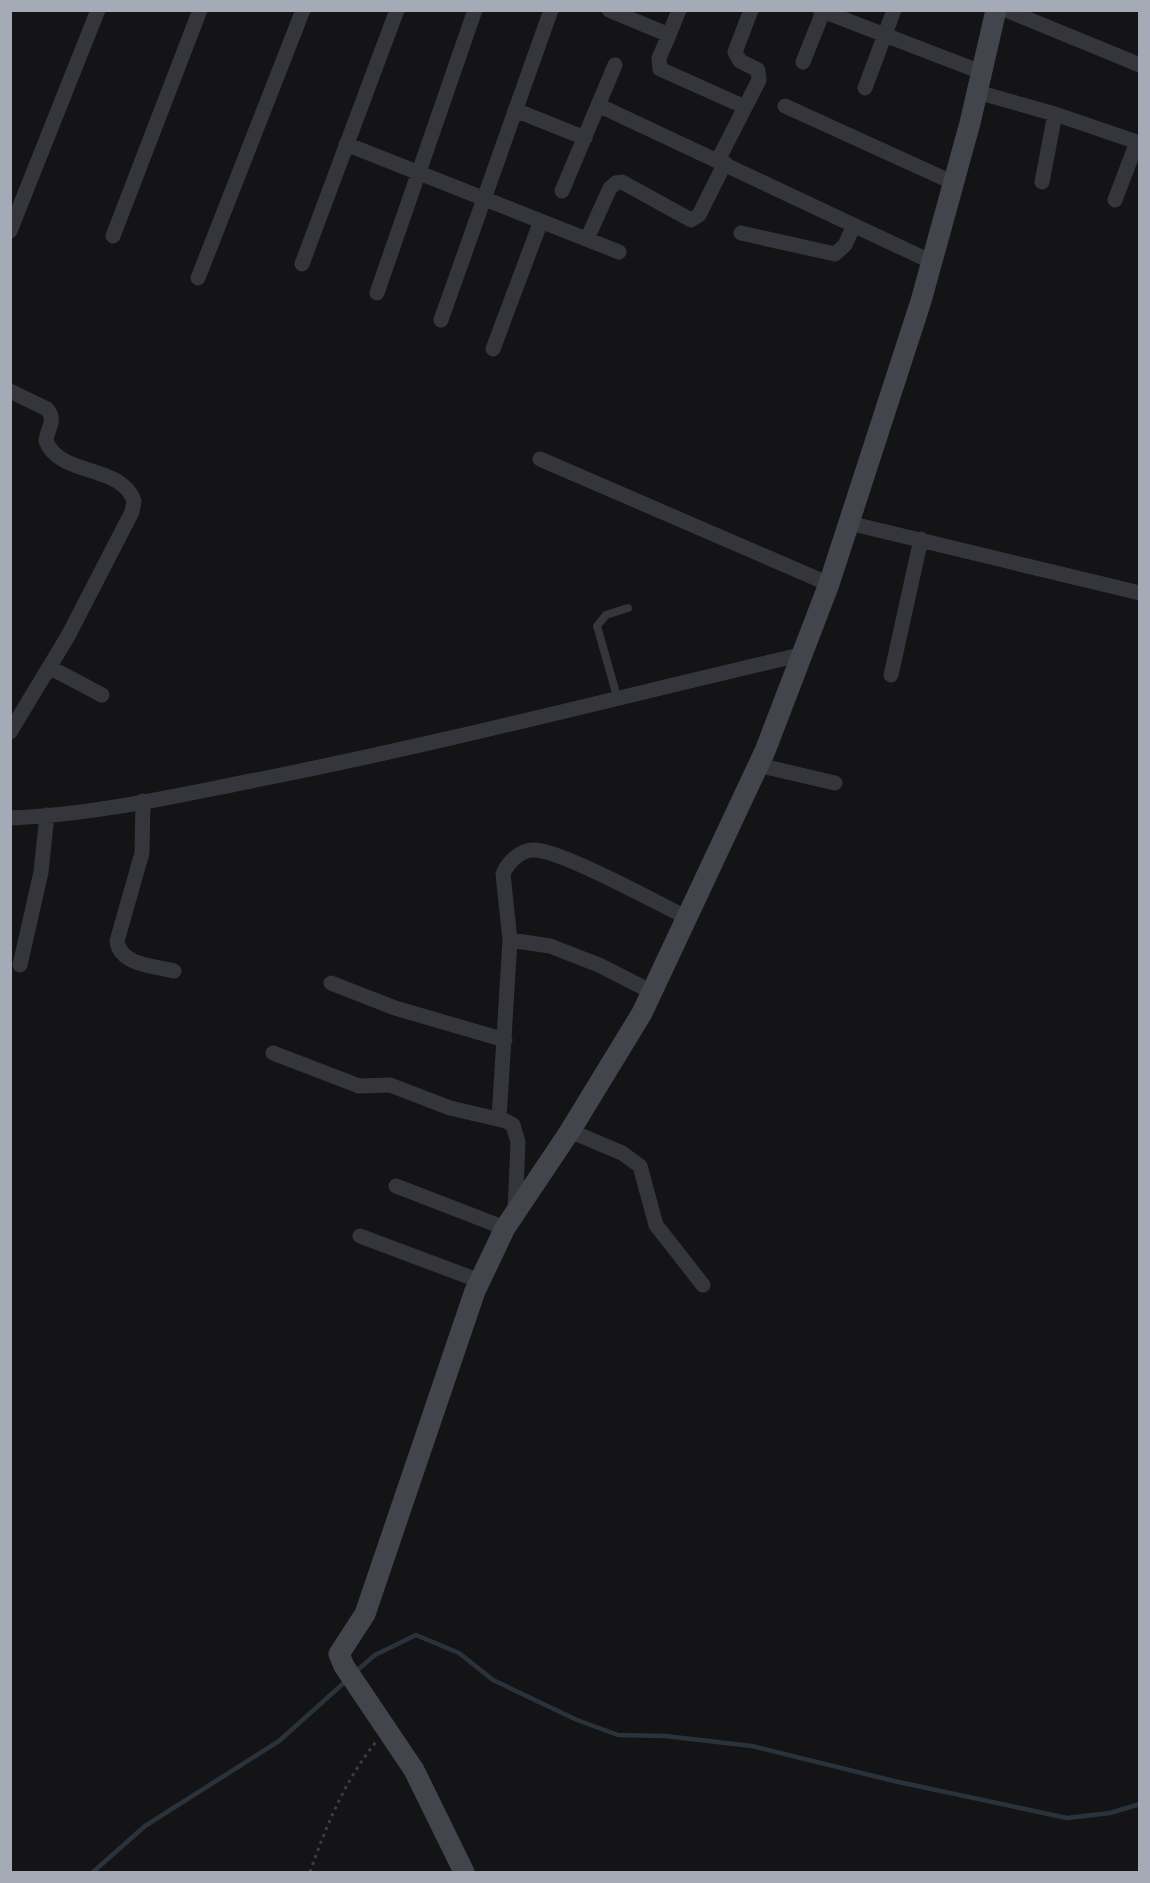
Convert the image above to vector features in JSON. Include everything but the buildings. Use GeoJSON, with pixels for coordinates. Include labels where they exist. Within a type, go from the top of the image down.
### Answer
{"type":"FeatureCollection","features":[{"type":"Feature","properties":{"kind":"street"},"geometry":{"type":"LineString","coordinates":[[10,231],[98,10]]}},
{"type":"Feature","properties":{"kind":"street"},"geometry":{"type":"LineString","coordinates":[[112,236],[201,10]]}},
{"type":"Feature","properties":{"kind":"street"},"geometry":{"type":"LineString","coordinates":[[198,278],[303,10]]}},
{"type":"Feature","properties":{"kind":"street"},"geometry":{"type":"LineString","coordinates":[[302,264],[397,10]]}},
{"type":"Feature","properties":{"kind":"street"},"geometry":{"type":"LineString","coordinates":[[377,292],[475,10]]}},
{"type":"Feature","properties":{"kind":"street"},"geometry":{"type":"LineString","coordinates":[[441,320],[482,198],[551,10]]}},
{"type":"Feature","properties":{"kind":"street"},"geometry":{"type":"LineString","coordinates":[[609,10],[669,35]]}},
{"type":"Feature","properties":{"kind":"street"},"geometry":{"type":"LineString","coordinates":[[679,10],[659,58],[660,69],[745,107]]}},
{"type":"Feature","properties":{"kind":"street"},"geometry":{"type":"LineString","coordinates":[[587,239],[610,188],[616,183],[622,182],[691,220],[699,214],[759,75],[753,66],[740,61],[735,52],[751,10]]}},
{"type":"Feature","properties":{"kind":"street"},"geometry":{"type":"LineString","coordinates":[[865,88],[894,10]]}},
{"type":"Feature","properties":{"kind":"street"},"geometry":{"type":"LineString","coordinates":[[464,1872],[414,1770],[344,1666],[339,1653],[357,1628],[372,1594],[429,1420],[480,1281],[510,1220],[570,1131],[652,992],[759,765],[804,654],[849,523],[932,262],[954,183],[996,10]]}},
{"type":"Feature","properties":{"kind":"street"},"geometry":{"type":"LineString","coordinates":[[1006,10],[1140,65]]}},
{"type":"Feature","properties":{"kind":"street"},"geometry":{"type":"LineString","coordinates":[[803,62],[821,11],[884,35],[979,82],[1055,114],[1138,142],[1115,200]]}},
{"type":"Feature","properties":{"kind":"street"},"geometry":{"type":"LineString","coordinates":[[562,191],[615,65]]}},
{"type":"Feature","properties":{"kind":"street"},"geometry":{"type":"LineString","coordinates":[[598,105],[932,262]]}},
{"type":"Feature","properties":{"kind":"street"},"geometry":{"type":"LineString","coordinates":[[785,106],[954,183]]}},
{"type":"Feature","properties":{"kind":"street"},"geometry":{"type":"LineString","coordinates":[[515,110],[585,138]]}},
{"type":"Feature","properties":{"kind":"street"},"geometry":{"type":"LineString","coordinates":[[1042,183],[1055,114]]}},
{"type":"Feature","properties":{"kind":"street"},"geometry":{"type":"LineString","coordinates":[[346,144],[620,252]]}},
{"type":"Feature","properties":{"kind":"street"},"geometry":{"type":"LineString","coordinates":[[493,349],[542,221]]}},
{"type":"Feature","properties":{"kind":"street"},"geometry":{"type":"LineString","coordinates":[[741,233],[835,254],[845,245],[854,225]]}},
{"type":"Feature","properties":{"kind":"street"},"geometry":{"type":"LineString","coordinates":[[10,732],[74,626],[132,512],[134,501],[125,485],[57,456],[46,441],[52,425],[51,414],[47,409],[12,394]]}},
{"type":"Feature","properties":{"kind":"street"},"geometry":{"type":"LineString","coordinates":[[540,459],[829,584]]}},
{"type":"Feature","properties":{"kind":"street"},"geometry":{"type":"LineString","coordinates":[[849,523],[1140,593]]}},
{"type":"Feature","properties":{"kind":"street"},"geometry":{"type":"LineString","coordinates":[[891,675],[921,539]]}},
{"type":"Feature","properties":{"kind":"street"},"geometry":{"type":"LineString","coordinates":[[10,818],[47,816],[143,801],[317,768],[618,700],[804,654]]}},
{"type":"Feature","properties":{"kind":"street"},"geometry":{"type":"LineString","coordinates":[[49,667],[102,695]]}},
{"type":"Feature","properties":{"kind":"street"},"geometry":{"type":"LineString","coordinates":[[759,765],[835,783]]}},
{"type":"Feature","properties":{"kind":"street"},"geometry":{"type":"LineString","coordinates":[[143,801],[142,853],[117,941],[118,949],[122,956],[129,959],[174,971]]}},
{"type":"Feature","properties":{"kind":"street"},"geometry":{"type":"LineString","coordinates":[[20,965],[41,872],[47,816]]}},
{"type":"Feature","properties":{"kind":"street"},"geometry":{"type":"LineString","coordinates":[[499,1119],[510,940],[503,874],[513,859],[532,850],[564,859],[688,918]]}},
{"type":"Feature","properties":{"kind":"street"},"geometry":{"type":"LineString","coordinates":[[510,940],[550,946],[599,965],[652,992]]}},
{"type":"Feature","properties":{"kind":"street"},"geometry":{"type":"LineString","coordinates":[[331,983],[404,1011],[505,1040]]}},
{"type":"Feature","properties":{"kind":"street"},"geometry":{"type":"LineString","coordinates":[[273,1053],[359,1086],[390,1085],[450,1108],[499,1119],[513,1125],[516,1132],[510,1220]]}},
{"type":"Feature","properties":{"kind":"street"},"geometry":{"type":"LineString","coordinates":[[570,1131],[622,1153],[640,1166],[656,1225],[703,1285]]}},
{"type":"Feature","properties":{"kind":"street"},"geometry":{"type":"LineString","coordinates":[[396,1186],[510,1220]]}},
{"type":"Feature","properties":{"kind":"street"},"geometry":{"type":"LineString","coordinates":[[360,1236],[480,1281]]}},
{"type":"Feature","properties":{"kind":"lane"},"geometry":{"type":"LineString","coordinates":[[618,700],[597,626],[606,615],[628,608]]}},
{"type":"Feature","properties":{"kind":"path"},"geometry":{"type":"LineString","coordinates":[[310,1872],[320,1844],[358,1765],[382,1722]]}},
{"type":"Feature","properties":{"kind":"waterway"},"geometry":{"type":"LineString","coordinates":[[354,1673],[375,1655],[416,1635],[459,1653],[493,1680],[577,1720],[618,1735],[665,1736],[752,1746],[894,1781],[1067,1818],[1110,1813],[1140,1804]]}},
{"type":"Feature","properties":{"kind":"waterway"},"geometry":{"type":"LineString","coordinates":[[93,1872],[145,1826],[279,1741],[346,1681]]}}]}
